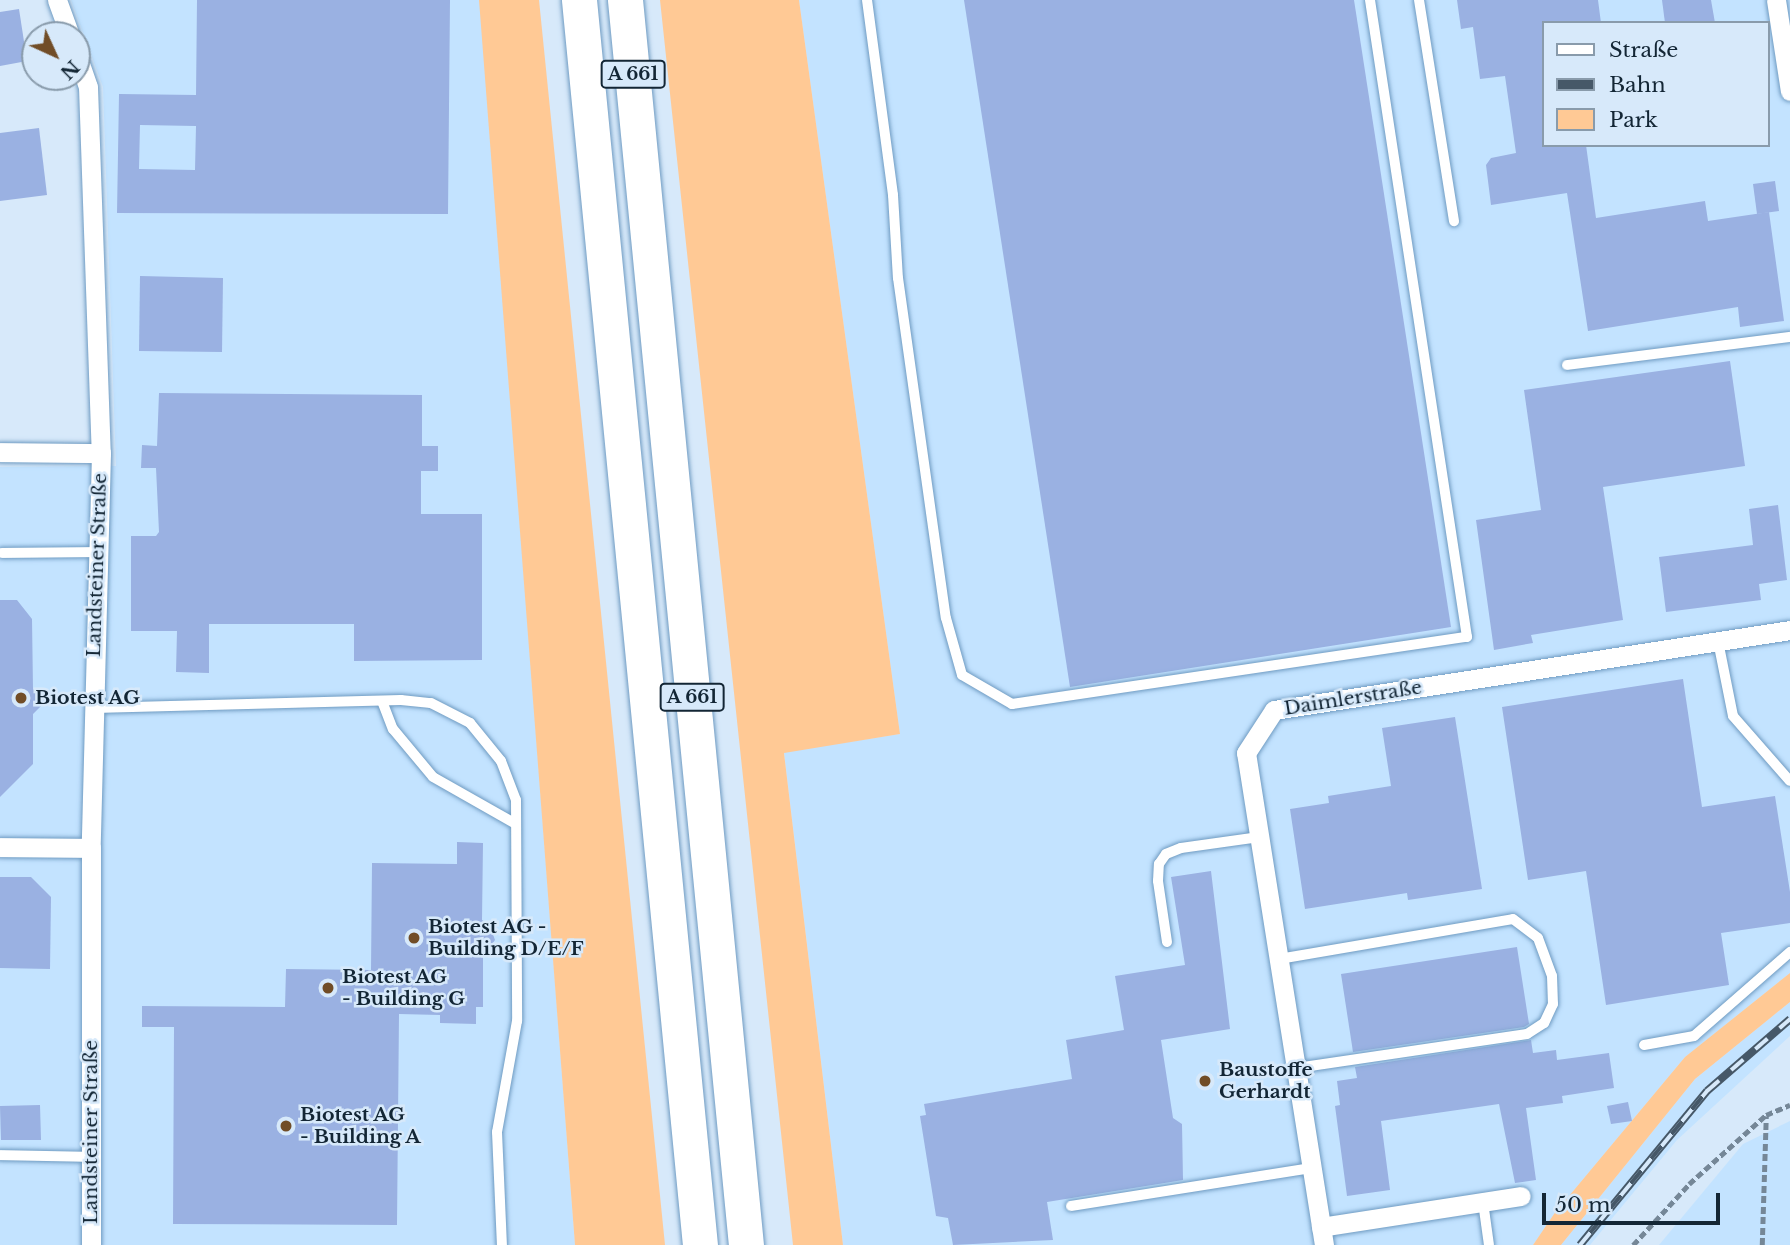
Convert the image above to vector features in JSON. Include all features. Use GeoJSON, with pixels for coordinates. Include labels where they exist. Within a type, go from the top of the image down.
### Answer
{"type":"FeatureCollection","features":[{"type":"Feature","properties":{"kind":"highway","name":"A 661"},"geometry":{"type":"LineString","coordinates":[[579,0],[700,1245]]}},
{"type":"Feature","properties":{"kind":"highway","name":"A 661"},"geometry":{"type":"LineString","coordinates":[[625,0],[746,1245]]}},
{"type":"Feature","properties":{"kind":"street"},"geometry":{"type":"LineString","coordinates":[[57,0],[65,21]]}},
{"type":"Feature","properties":{"kind":"street"},"geometry":{"type":"LineString","coordinates":[[1776,0],[1790,91]]}},
{"type":"Feature","properties":{"kind":"street","name":"Landsteiner Straße"},"geometry":{"type":"LineString","coordinates":[[88,91],[101,453],[91,848],[93,1157],[90,1245]]}},
{"type":"Feature","properties":{"kind":"street"},"geometry":{"type":"LineString","coordinates":[[0,453],[101,453]]}},
{"type":"Feature","properties":{"kind":"street","name":"Daimlerstraße"},"geometry":{"type":"LineString","coordinates":[[1521,1196],[1322,1236],[1246,753],[1274,710],[1790,629]]}},
{"type":"Feature","properties":{"kind":"street"},"geometry":{"type":"LineString","coordinates":[[0,847],[91,848]]}},
{"type":"Feature","properties":{"kind":"lane"},"geometry":{"type":"LineString","coordinates":[[867,0],[893,195],[898,278],[946,618],[962,675],[1012,704],[1467,637],[1370,0]]}},
{"type":"Feature","properties":{"kind":"lane"},"geometry":{"type":"LineString","coordinates":[[1419,0],[1454,221]]}},
{"type":"Feature","properties":{"kind":"lane"},"geometry":{"type":"LineString","coordinates":[[1567,365],[1790,337]]}},
{"type":"Feature","properties":{"kind":"lane"},"geometry":{"type":"LineString","coordinates":[[2,553],[98,552]]}},
{"type":"Feature","properties":{"kind":"lane"},"geometry":{"type":"LineString","coordinates":[[1718,641],[1733,716],[1790,781]]}},
{"type":"Feature","properties":{"kind":"lane"},"geometry":{"type":"LineString","coordinates":[[93,708],[382,701],[431,703],[470,723],[501,761],[516,800],[517,1021],[498,1132],[502,1245]]}},
{"type":"Feature","properties":{"kind":"lane"},"geometry":{"type":"LineString","coordinates":[[382,701],[393,729],[433,778],[516,824]]}},
{"type":"Feature","properties":{"kind":"lane"},"geometry":{"type":"LineString","coordinates":[[1167,942],[1158,881],[1159,864],[1166,854],[1259,837]]}},
{"type":"Feature","properties":{"kind":"lane"},"geometry":{"type":"LineString","coordinates":[[1279,959],[1513,919],[1538,938],[1552,976],[1553,1004],[1544,1023],[1527,1034],[1296,1068]]}},
{"type":"Feature","properties":{"kind":"lane"},"geometry":{"type":"LineString","coordinates":[[1644,1045],[1694,1036],[1790,952]]}},
{"type":"Feature","properties":{"kind":"lane"},"geometry":{"type":"LineString","coordinates":[[0,1155],[93,1157]]}},
{"type":"Feature","properties":{"kind":"lane"},"geometry":{"type":"LineString","coordinates":[[1071,1206],[1311,1168]]}},
{"type":"Feature","properties":{"kind":"lane"},"geometry":{"type":"LineString","coordinates":[[1483,1202],[1489,1245]]}},
{"type":"Feature","properties":{"kind":"path"},"geometry":{"type":"LineString","coordinates":[[1633,1245],[1689,1184],[1766,1115],[1790,1105]]}},
{"type":"Feature","properties":{"kind":"path"},"geometry":{"type":"LineString","coordinates":[[1762,1245],[1766,1115]]}},
{"type":"Feature","properties":{"kind":"shaded area"},"geometry":{"type":"Polygon","coordinates":[[[71,0],[480,0],[575,1245],[0,1245],[0,467],[116,466],[103,87],[91,54],[91,21],[79,21],[71,0]]]}},
{"type":"Feature","properties":{"kind":"shaded area"},"geometry":{"type":"Polygon","coordinates":[[[799,0],[1790,0],[1790,973],[1685,1057],[1554,1214],[1533,1245],[843,1245],[784,752],[900,734],[799,0]]]}},
{"type":"Feature","properties":{"kind":"shaded area"},"geometry":{"type":"Polygon","coordinates":[[[1790,1002],[1790,1036],[1677,1140],[1590,1245],[1561,1245],[1695,1079],[1790,1002]]]}},
{"type":"Feature","properties":{"kind":"shaded area"},"geometry":{"type":"Polygon","coordinates":[[[1790,1121],[1790,1245],[1659,1245],[1743,1144],[1790,1121]]]}},
{"type":"Feature","properties":{"kind":"green space"},"geometry":{"type":"Polygon","coordinates":[[[479,0],[539,0],[665,1245],[575,1245],[479,0]]]}},
{"type":"Feature","properties":{"kind":"green space"},"geometry":{"type":"Polygon","coordinates":[[[660,0],[799,0],[900,734],[784,753],[843,1245],[793,1245],[660,0]]]}},
{"type":"Feature","properties":{"kind":"green space"},"geometry":{"type":"Polygon","coordinates":[[[1790,973],[1790,1002],[1695,1079],[1561,1245],[1533,1245],[1554,1214],[1685,1057],[1790,973]]]}},
{"type":"Feature","properties":{"kind":"building"},"geometry":{"type":"Polygon","coordinates":[[[197,0],[450,0],[448,214],[117,213],[119,94],[196,95],[197,0]],[[140,125],[139,169],[195,170],[196,126],[140,125]]]}},
{"type":"Feature","properties":{"kind":"building"},"geometry":{"type":"Polygon","coordinates":[[[964,0],[1354,0],[1451,627],[1070,687],[964,0]]]}},
{"type":"Feature","properties":{"kind":"building"},"geometry":{"type":"Polygon","coordinates":[[[1457,0],[1598,0],[1601,21],[1542,21],[1542,147],[1586,147],[1596,218],[1705,201],[1708,221],[1769,212],[1784,321],[1740,327],[1738,307],[1588,331],[1567,193],[1491,205],[1486,165],[1491,158],[1516,153],[1505,76],[1480,79],[1473,27],[1461,29],[1457,0]]]}},
{"type":"Feature","properties":{"kind":"building"},"geometry":{"type":"Polygon","coordinates":[[[1662,0],[1711,0],[1715,21],[1665,21],[1662,0]]]}},
{"type":"Feature","properties":{"kind":"building"},"geometry":{"type":"Polygon","coordinates":[[[19,9],[21,62],[0,66],[0,12],[19,9]]]}},
{"type":"Feature","properties":{"kind":"building"},"geometry":{"type":"Polygon","coordinates":[[[39,128],[47,195],[0,201],[0,133],[39,128]]]}},
{"type":"Feature","properties":{"kind":"building"},"geometry":{"type":"Polygon","coordinates":[[[1775,181],[1779,211],[1757,214],[1753,184],[1775,181]]]}},
{"type":"Feature","properties":{"kind":"building"},"geometry":{"type":"Polygon","coordinates":[[[140,276],[223,278],[222,352],[139,351],[140,276]]]}},
{"type":"Feature","properties":{"kind":"building"},"geometry":{"type":"Polygon","coordinates":[[[1730,361],[1745,466],[1603,487],[1623,620],[1531,635],[1533,643],[1494,650],[1476,520],[1541,510],[1524,390],[1730,361]]]}},
{"type":"Feature","properties":{"kind":"building"},"geometry":{"type":"Polygon","coordinates":[[[159,393],[422,395],[422,446],[438,446],[438,471],[421,471],[421,514],[482,514],[482,660],[354,661],[354,624],[209,624],[209,673],[176,672],[177,631],[131,631],[131,536],[156,536],[159,532],[156,468],[141,468],[142,445],[157,446],[159,393]]]}},
{"type":"Feature","properties":{"kind":"building"},"geometry":{"type":"Polygon","coordinates":[[[1778,505],[1787,580],[1759,584],[1761,600],[1666,612],[1659,557],[1753,545],[1749,509],[1778,505]]]}},
{"type":"Feature","properties":{"kind":"building","name":"Biotest AG"},"geometry":{"type":"Polygon","coordinates":[[[0,600],[17,600],[32,619],[33,689],[45,702],[33,714],[33,764],[0,797],[0,600]]]}},
{"type":"Feature","properties":{"kind":"building"},"geometry":{"type":"Polygon","coordinates":[[[1683,679],[1702,807],[1775,796],[1790,892],[1790,923],[1721,933],[1729,985],[1606,1005],[1586,871],[1528,880],[1502,707],[1683,679]]]}},
{"type":"Feature","properties":{"kind":"building"},"geometry":{"type":"Polygon","coordinates":[[[1455,717],[1482,889],[1408,900],[1407,893],[1305,909],[1290,809],[1329,803],[1328,796],[1391,786],[1382,728],[1455,717]]]}},
{"type":"Feature","properties":{"kind":"building","name":"Biotest AG - Building A"},"geometry":{"type":"Polygon","coordinates":[[[457,842],[483,843],[482,920],[490,926],[495,940],[483,957],[483,1007],[476,1007],[476,1024],[440,1023],[440,1015],[399,1014],[397,1225],[173,1224],[174,1027],[142,1027],[142,1006],[285,1007],[286,969],[371,970],[372,863],[457,864],[457,842]]]}},
{"type":"Feature","properties":{"kind":"building"},"geometry":{"type":"Polygon","coordinates":[[[1211,871],[1230,1029],[1161,1040],[1173,1118],[1182,1124],[1183,1180],[1047,1202],[1053,1240],[953,1245],[948,1218],[936,1216],[920,1116],[926,1115],[924,1104],[1072,1079],[1066,1040],[1124,1030],[1115,976],[1185,965],[1171,877],[1211,871]]]}},
{"type":"Feature","properties":{"kind":"building"},"geometry":{"type":"Polygon","coordinates":[[[0,877],[31,877],[51,897],[50,969],[0,968],[0,877]]]}},
{"type":"Feature","properties":{"kind":"building"},"geometry":{"type":"Polygon","coordinates":[[[1517,947],[1529,1024],[1524,1027],[1353,1052],[1341,974],[1517,947]]]}},
{"type":"Feature","properties":{"kind":"building"},"geometry":{"type":"Polygon","coordinates":[[[1531,1040],[1533,1053],[1556,1050],[1557,1060],[1609,1053],[1614,1088],[1562,1096],[1563,1103],[1526,1108],[1536,1180],[1515,1183],[1499,1104],[1381,1121],[1390,1190],[1347,1196],[1335,1106],[1340,1105],[1337,1081],[1357,1078],[1355,1067],[1531,1040]]]}},
{"type":"Feature","properties":{"kind":"building"},"geometry":{"type":"Polygon","coordinates":[[[1628,1102],[1632,1121],[1611,1124],[1607,1106],[1628,1102]]]}},
{"type":"Feature","properties":{"kind":"building"},"geometry":{"type":"Polygon","coordinates":[[[40,1105],[41,1140],[1,1140],[0,1106],[40,1105]]]}},
{"type":"Feature","properties":{"kind":"railway"},"geometry":{"type":"LineString","coordinates":[[1580,1245],[1707,1091],[1790,1019]]}},
{"type":"Feature","properties":{"kind":"place","name":"Biotest AG"},"geometry":{"type":"Point","coordinates":[21,698]}},
{"type":"Feature","properties":{"kind":"place","name":"Biotest AG - Building D/E/F"},"geometry":{"type":"Point","coordinates":[414,938]}},
{"type":"Feature","properties":{"kind":"place","name":"Biotest AG - Building G"},"geometry":{"type":"Point","coordinates":[328,988]}},
{"type":"Feature","properties":{"kind":"place","name":"Baustoffe Gerhardt"},"geometry":{"type":"Point","coordinates":[1205,1081]}},
{"type":"Feature","properties":{"kind":"place","name":"Biotest AG - Building A"},"geometry":{"type":"Point","coordinates":[286,1126]}}]}
